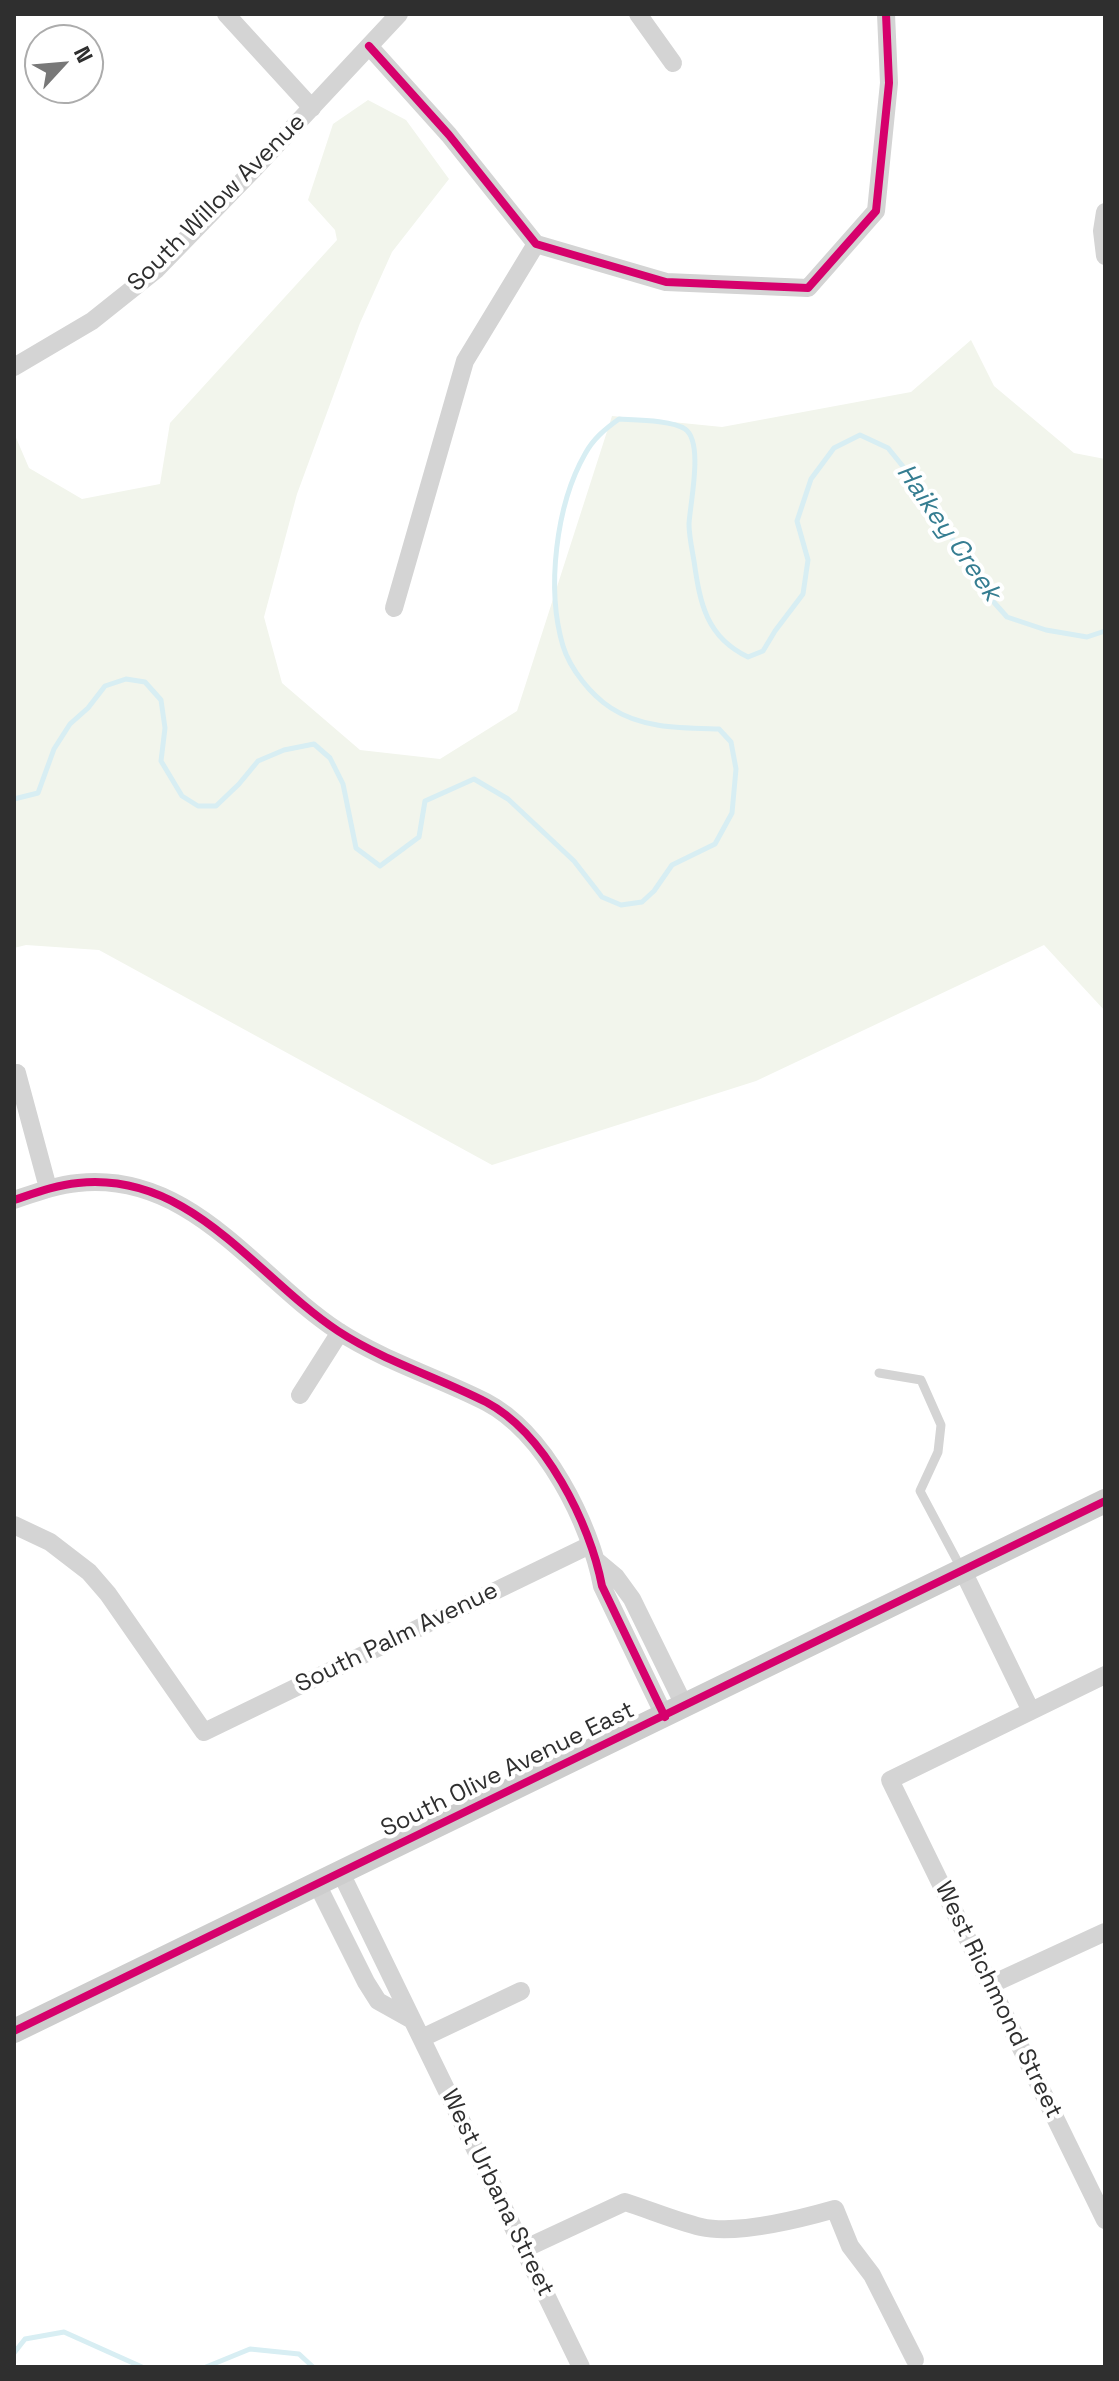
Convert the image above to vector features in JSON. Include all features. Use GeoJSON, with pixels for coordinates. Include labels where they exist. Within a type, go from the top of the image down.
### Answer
{"type":"FeatureCollection","features":[{"type":"Feature","properties":{"kind":"street"},"geometry":{"type":"LineString","coordinates":[[226,14],[312,108]]}},
{"type":"Feature","properties":{"kind":"street","name":"South Willow Avenue"},"geometry":{"type":"LineString","coordinates":[[14,367],[92,321],[156,270],[399,14]]}},
{"type":"Feature","properties":{"kind":"street"},"geometry":{"type":"LineString","coordinates":[[638,14],[673,63]]}},
{"type":"Feature","properties":{"kind":"street"},"geometry":{"type":"LineString","coordinates":[[369,46],[449,135],[536,244],[666,282],[808,288],[876,211],[889,83],[886,14]]}},
{"type":"Feature","properties":{"kind":"street"},"geometry":{"type":"LineString","coordinates":[[1105,212],[1102,231],[1105,256]]}},
{"type":"Feature","properties":{"kind":"street"},"geometry":{"type":"LineString","coordinates":[[394,608],[465,361],[536,244]]}},
{"type":"Feature","properties":{"kind":"street"},"geometry":{"type":"LineString","coordinates":[[17,1073],[48,1188]]}},
{"type":"Feature","properties":{"kind":"street"},"geometry":{"type":"LineString","coordinates":[[14,1200],[48,1188],[103,1182],[129,1185],[175,1201],[219,1230],[292,1297],[340,1332],[410,1369],[488,1403],[512,1420],[552,1463],[598,1562],[616,1577],[632,1599],[675,1712]]}},
{"type":"Feature","properties":{"kind":"street"},"geometry":{"type":"LineString","coordinates":[[300,1395],[340,1332]]}},
{"type":"Feature","properties":{"kind":"street","name":"South Olive Avenue East"},"geometry":{"type":"LineString","coordinates":[[14,2031],[1105,1501]]}},
{"type":"Feature","properties":{"kind":"street","name":"South Palm Avenue"},"geometry":{"type":"LineString","coordinates":[[14,1525],[70,1555],[89,1572],[108,1594],[204,1732],[590,1545]]}},
{"type":"Feature","properties":{"kind":"street"},"geometry":{"type":"LineString","coordinates":[[963,1571],[1031,1711],[1105,1675]]}},
{"type":"Feature","properties":{"kind":"street","name":"West Richmond Street"},"geometry":{"type":"LineString","coordinates":[[1031,1711],[890,1780],[990,1985],[1099,2193],[1105,2220]]}},
{"type":"Feature","properties":{"kind":"street","name":"West Urbana Street"},"geometry":{"type":"LineString","coordinates":[[341,1873],[581,2367]]}},
{"type":"Feature","properties":{"kind":"street"},"geometry":{"type":"LineString","coordinates":[[317,1884],[378,2001],[412,2020]]}},
{"type":"Feature","properties":{"kind":"street"},"geometry":{"type":"LineString","coordinates":[[990,1985],[1105,1932]]}},
{"type":"Feature","properties":{"kind":"street"},"geometry":{"type":"LineString","coordinates":[[422,2038],[521,1991]]}},
{"type":"Feature","properties":{"kind":"street"},"geometry":{"type":"LineString","coordinates":[[524,2249],[625,2202],[703,2228],[795,2220],[835,2209],[850,2246],[872,2275],[915,2360]]}},
{"type":"Feature","properties":{"kind":"lane"},"geometry":{"type":"LineString","coordinates":[[879,1373],[921,1380],[941,1425],[938,1452],[920,1491],[963,1571]]}},
{"type":"Feature","properties":{"kind":"shaded area"},"geometry":{"type":"Polygon","coordinates":[[[368,100],[406,120],[449,179],[392,252],[360,323],[297,494],[264,617],[282,683],[360,750],[440,759],[517,711],[612,416],[722,427],[911,392],[971,340],[994,386],[1074,453],[1105,459],[1105,1011],[1044,945],[756,1081],[492,1165],[99,950],[26,945],[14,948],[14,433],[29,468],[82,499],[160,484],[170,423],[337,240],[335,230],[308,200],[333,124],[368,100]]]}},
{"type":"Feature","properties":{"kind":"waterway","name":"Haikey Creek"},"geometry":{"type":"LineString","coordinates":[[14,799],[38,793],[54,749],[70,724],[88,708],[105,686],[126,679],[145,682],[161,700],[165,728],[161,761],[182,796],[198,806],[216,806],[258,761],[284,750],[314,744],[330,758],[343,784],[356,848],[380,866],[419,837],[425,801],[474,779],[508,799],[574,861],[602,897],[621,905],[642,902],[672,865],[715,844],[732,813],[736,769],[731,742],[719,729],[649,724],[623,715],[603,703],[576,672],[563,646],[555,599],[561,522],[575,475],[585,454],[600,435],[619,419],[671,424],[685,429],[691,436],[695,459],[689,529],[699,591],[714,629],[734,649],[748,657],[763,651],[803,594],[808,560],[797,521],[811,479],[834,448],[860,435],[888,448],[918,485],[991,599],[1007,617],[1046,630],[1087,637],[1105,631]]}},
{"type":"Feature","properties":{"kind":"waterway"},"geometry":{"type":"LineString","coordinates":[[14,2353],[25,2339],[64,2332],[142,2367]]}},
{"type":"Feature","properties":{"kind":"waterway"},"geometry":{"type":"LineString","coordinates":[[206,2367],[250,2349],[299,2354],[313,2367]]}},
{"type":"Feature","properties":{"kind":"cycle path"},"geometry":{"type":"LineString","coordinates":[[369,46],[449,135],[536,244],[666,282],[808,288],[876,211],[889,83],[886,14]]}},
{"type":"Feature","properties":{"kind":"cycle path"},"geometry":{"type":"LineString","coordinates":[[14,1200],[78,1183],[118,1184],[155,1193],[188,1210],[219,1232],[338,1331],[374,1351],[486,1402],[507,1416],[545,1457],[576,1508],[602,1586],[665,1717]]}},
{"type":"Feature","properties":{"kind":"cycle path"},"geometry":{"type":"LineString","coordinates":[[14,2031],[1105,1501]]}}]}
